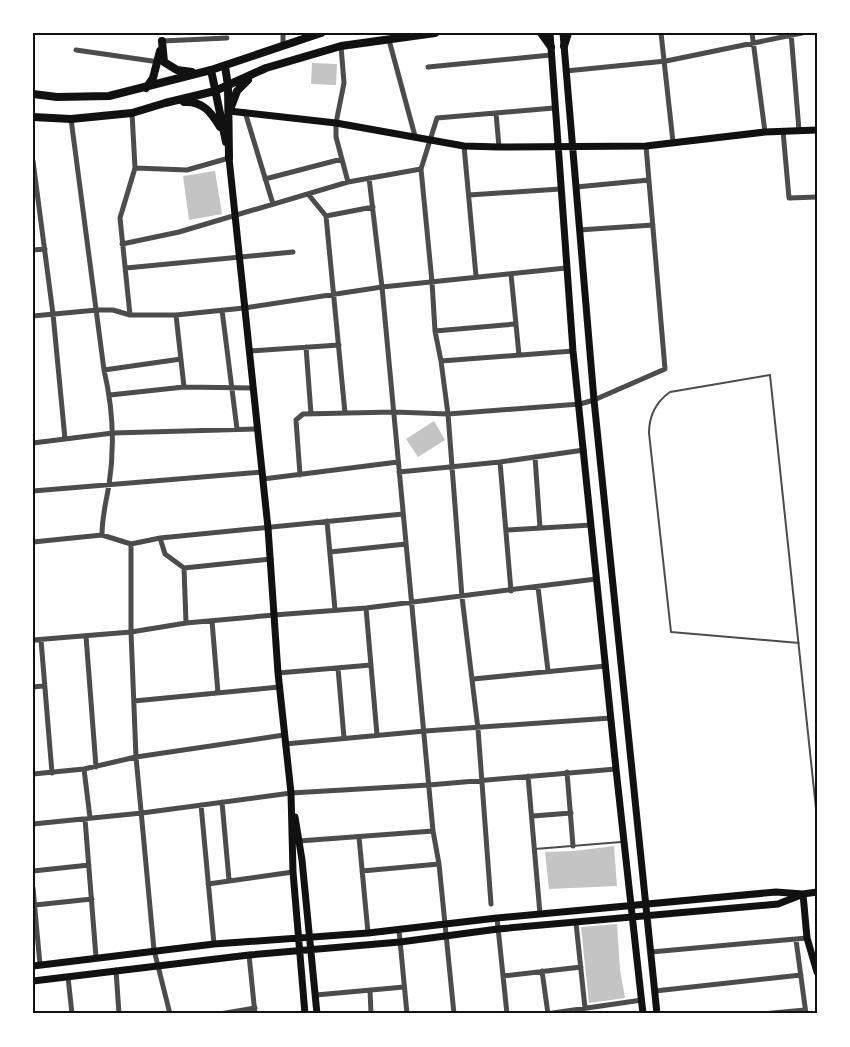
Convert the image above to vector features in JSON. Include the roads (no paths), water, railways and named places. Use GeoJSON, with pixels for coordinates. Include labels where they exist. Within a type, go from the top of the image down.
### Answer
{"type":"FeatureCollection","features":[{"type":"Feature","properties":{"kind":"main road"},"geometry":{"type":"LineString","coordinates":[[33,94],[57,97],[110,96],[225,66],[283,44],[321,33]]}},
{"type":"Feature","properties":{"kind":"main road"},"geometry":{"type":"LineString","coordinates":[[33,117],[71,119],[132,113],[215,91],[266,68],[341,46],[388,36],[435,33]]}},
{"type":"Feature","properties":{"kind":"main road"},"geometry":{"type":"LineString","coordinates":[[541,33],[551,51]]}},
{"type":"Feature","properties":{"kind":"main road"},"geometry":{"type":"LineString","coordinates":[[550,33],[573,351],[643,1014]]}},
{"type":"Feature","properties":{"kind":"main road"},"geometry":{"type":"LineString","coordinates":[[565,33],[564,46],[594,400],[657,1014]]}},
{"type":"Feature","properties":{"kind":"main road"},"geometry":{"type":"LineString","coordinates":[[146,88],[160,62],[163,37]]}},
{"type":"Feature","properties":{"kind":"main road"},"geometry":{"type":"LineString","coordinates":[[160,62],[177,70],[198,73]]}},
{"type":"Feature","properties":{"kind":"main road"},"geometry":{"type":"LineString","coordinates":[[225,66],[234,216],[268,528],[279,687],[311,938],[317,1014]]}},
{"type":"Feature","properties":{"kind":"main road"},"geometry":{"type":"LineString","coordinates":[[229,111],[242,84],[266,68]]}},
{"type":"Feature","properties":{"kind":"main road"},"geometry":{"type":"LineString","coordinates":[[211,70],[230,158]]}},
{"type":"Feature","properties":{"kind":"main road"},"geometry":{"type":"LineString","coordinates":[[165,103],[192,101],[200,103],[214,116],[224,135]]}},
{"type":"Feature","properties":{"kind":"main road"},"geometry":{"type":"LineString","coordinates":[[229,111],[336,123],[464,146],[557,148],[646,146],[765,132],[817,130]]}},
{"type":"Feature","properties":{"kind":"main road"},"geometry":{"type":"LineString","coordinates":[[291,793],[293,872],[305,1014]]}},
{"type":"Feature","properties":{"kind":"main road"},"geometry":{"type":"LineString","coordinates":[[36,965],[214,944],[368,933],[497,918],[776,892],[803,894],[817,892]]}},
{"type":"Feature","properties":{"kind":"main road"},"geometry":{"type":"LineString","coordinates":[[33,981],[249,955],[400,942],[498,929],[778,904],[803,894]]}},
{"type":"Feature","properties":{"kind":"main road"},"geometry":{"type":"LineString","coordinates":[[803,894],[807,938],[817,972]]}},
{"type":"Feature","properties":{"kind":"street"},"geometry":{"type":"LineString","coordinates":[[283,33],[283,44]]}},
{"type":"Feature","properties":{"kind":"street"},"geometry":{"type":"LineString","coordinates":[[662,33],[673,142]]}},
{"type":"Feature","properties":{"kind":"street"},"geometry":{"type":"LineString","coordinates":[[752,33],[765,132]]}},
{"type":"Feature","properties":{"kind":"street"},"geometry":{"type":"LineString","coordinates":[[566,71],[666,61],[802,33]]}},
{"type":"Feature","properties":{"kind":"street"},"geometry":{"type":"LineString","coordinates":[[791,34],[799,130]]}},
{"type":"Feature","properties":{"kind":"street"},"geometry":{"type":"LineString","coordinates":[[388,36],[415,136]]}},
{"type":"Feature","properties":{"kind":"street"},"geometry":{"type":"LineString","coordinates":[[163,37],[227,38]]}},
{"type":"Feature","properties":{"kind":"street"},"geometry":{"type":"LineString","coordinates":[[341,46],[344,84],[336,123],[336,137],[348,183]]}},
{"type":"Feature","properties":{"kind":"street"},"geometry":{"type":"LineString","coordinates":[[76,50],[160,62]]}},
{"type":"Feature","properties":{"kind":"street"},"geometry":{"type":"LineString","coordinates":[[428,67],[551,51]]}},
{"type":"Feature","properties":{"kind":"street"},"geometry":{"type":"LineString","coordinates":[[491,904],[478,729],[462,597],[448,414],[435,331],[421,169],[437,118],[554,108]]}},
{"type":"Feature","properties":{"kind":"street"},"geometry":{"type":"LineString","coordinates":[[245,112],[273,204]]}},
{"type":"Feature","properties":{"kind":"street"},"geometry":{"type":"LineString","coordinates":[[130,315],[120,218],[135,168],[132,113]]}},
{"type":"Feature","properties":{"kind":"street"},"geometry":{"type":"LineString","coordinates":[[496,113],[499,147]]}},
{"type":"Feature","properties":{"kind":"street"},"geometry":{"type":"LineString","coordinates":[[71,119],[104,370],[110,395],[113,433],[109,485],[102,515],[102,535]]}},
{"type":"Feature","properties":{"kind":"street"},"geometry":{"type":"LineString","coordinates":[[783,131],[789,198],[817,196]]}},
{"type":"Feature","properties":{"kind":"street"},"geometry":{"type":"LineString","coordinates":[[464,146],[476,276]]}},
{"type":"Feature","properties":{"kind":"street"},"geometry":{"type":"LineString","coordinates":[[300,476],[296,420],[303,414],[394,412],[448,414],[580,404],[665,369],[646,146]]}},
{"type":"Feature","properties":{"kind":"street"},"geometry":{"type":"LineString","coordinates":[[135,168],[187,170],[230,158]]}},
{"type":"Feature","properties":{"kind":"street"},"geometry":{"type":"LineString","coordinates":[[265,179],[342,159]]}},
{"type":"Feature","properties":{"kind":"street"},"geometry":{"type":"LineString","coordinates":[[33,161],[53,314],[65,439]]}},
{"type":"Feature","properties":{"kind":"street"},"geometry":{"type":"LineString","coordinates":[[122,244],[179,232],[348,183],[421,169]]}},
{"type":"Feature","properties":{"kind":"street"},"geometry":{"type":"LineString","coordinates":[[369,178],[382,287],[433,831],[439,864],[454,1014]]}},
{"type":"Feature","properties":{"kind":"street"},"geometry":{"type":"LineString","coordinates":[[576,187],[649,180]]}},
{"type":"Feature","properties":{"kind":"street"},"geometry":{"type":"LineString","coordinates":[[469,195],[560,189]]}},
{"type":"Feature","properties":{"kind":"street"},"geometry":{"type":"LineString","coordinates":[[308,194],[326,216],[345,413]]}},
{"type":"Feature","properties":{"kind":"street"},"geometry":{"type":"LineString","coordinates":[[326,216],[373,207]]}},
{"type":"Feature","properties":{"kind":"street"},"geometry":{"type":"LineString","coordinates":[[579,230],[653,225]]}},
{"type":"Feature","properties":{"kind":"street"},"geometry":{"type":"LineString","coordinates":[[33,250],[45,249]]}},
{"type":"Feature","properties":{"kind":"street"},"geometry":{"type":"LineString","coordinates":[[126,268],[293,252]]}},
{"type":"Feature","properties":{"kind":"street"},"geometry":{"type":"LineString","coordinates":[[33,316],[97,310],[113,310],[130,315],[176,315],[244,308],[382,287],[566,268]]}},
{"type":"Feature","properties":{"kind":"street"},"geometry":{"type":"LineString","coordinates":[[511,274],[519,355]]}},
{"type":"Feature","properties":{"kind":"street"},"geometry":{"type":"LineString","coordinates":[[222,310],[237,429]]}},
{"type":"Feature","properties":{"kind":"street"},"geometry":{"type":"LineString","coordinates":[[176,315],[184,387]]}},
{"type":"Feature","properties":{"kind":"street"},"geometry":{"type":"LineString","coordinates":[[435,331],[515,324]]}},
{"type":"Feature","properties":{"kind":"street"},"geometry":{"type":"LineString","coordinates":[[249,351],[339,345]]}},
{"type":"Feature","properties":{"kind":"street"},"geometry":{"type":"LineString","coordinates":[[306,347],[311,414]]}},
{"type":"Feature","properties":{"kind":"street"},"geometry":{"type":"LineString","coordinates":[[441,361],[573,351]]}},
{"type":"Feature","properties":{"kind":"street"},"geometry":{"type":"LineString","coordinates":[[104,370],[181,358]]}},
{"type":"Feature","properties":{"kind":"street"},"geometry":{"type":"LineString","coordinates":[[110,395],[184,387],[253,388]]}},
{"type":"Feature","properties":{"kind":"street"},"geometry":{"type":"LineString","coordinates":[[33,443],[113,433],[257,429]]}},
{"type":"Feature","properties":{"kind":"street"},"geometry":{"type":"LineString","coordinates":[[399,472],[501,462],[584,450]]}},
{"type":"Feature","properties":{"kind":"street"},"geometry":{"type":"LineString","coordinates":[[535,457],[540,528]]}},
{"type":"Feature","properties":{"kind":"street"},"geometry":{"type":"LineString","coordinates":[[33,491],[263,476],[300,476],[398,462]]}},
{"type":"Feature","properties":{"kind":"street"},"geometry":{"type":"LineString","coordinates":[[501,462],[511,591]]}},
{"type":"Feature","properties":{"kind":"street"},"geometry":{"type":"LineString","coordinates":[[33,542],[102,535],[131,544],[160,538],[403,514]]}},
{"type":"Feature","properties":{"kind":"street"},"geometry":{"type":"LineString","coordinates":[[327,521],[335,610]]}},
{"type":"Feature","properties":{"kind":"street"},"geometry":{"type":"LineString","coordinates":[[506,530],[591,525]]}},
{"type":"Feature","properties":{"kind":"street"},"geometry":{"type":"LineString","coordinates":[[160,538],[165,554],[184,568],[270,559]]}},
{"type":"Feature","properties":{"kind":"street"},"geometry":{"type":"LineString","coordinates":[[131,544],[131,632],[136,757],[154,950],[170,1014]]}},
{"type":"Feature","properties":{"kind":"street"},"geometry":{"type":"LineString","coordinates":[[330,552],[406,544]]}},
{"type":"Feature","properties":{"kind":"street"},"geometry":{"type":"LineString","coordinates":[[184,568],[186,624]]}},
{"type":"Feature","properties":{"kind":"street"},"geometry":{"type":"LineString","coordinates":[[33,640],[131,632],[274,615],[366,608],[596,579]]}},
{"type":"Feature","properties":{"kind":"street"},"geometry":{"type":"LineString","coordinates":[[538,587],[548,671]]}},
{"type":"Feature","properties":{"kind":"street"},"geometry":{"type":"LineString","coordinates":[[366,608],[377,735]]}},
{"type":"Feature","properties":{"kind":"street"},"geometry":{"type":"LineString","coordinates":[[212,621],[218,693]]}},
{"type":"Feature","properties":{"kind":"street"},"geometry":{"type":"LineString","coordinates":[[86,636],[96,767]]}},
{"type":"Feature","properties":{"kind":"street"},"geometry":{"type":"LineString","coordinates":[[41,640],[52,773]]}},
{"type":"Feature","properties":{"kind":"street"},"geometry":{"type":"LineString","coordinates":[[278,673],[371,665]]}},
{"type":"Feature","properties":{"kind":"street"},"geometry":{"type":"LineString","coordinates":[[473,679],[606,666]]}},
{"type":"Feature","properties":{"kind":"street"},"geometry":{"type":"LineString","coordinates":[[338,668],[344,738]]}},
{"type":"Feature","properties":{"kind":"street"},"geometry":{"type":"LineString","coordinates":[[33,687],[43,686]]}},
{"type":"Feature","properties":{"kind":"street"},"geometry":{"type":"LineString","coordinates":[[134,701],[279,687]]}},
{"type":"Feature","properties":{"kind":"street"},"geometry":{"type":"LineString","coordinates":[[285,744],[425,731],[611,718]]}},
{"type":"Feature","properties":{"kind":"street"},"geometry":{"type":"LineString","coordinates":[[33,774],[84,769],[136,757],[284,735]]}},
{"type":"Feature","properties":{"kind":"street"},"geometry":{"type":"LineString","coordinates":[[33,824],[142,813],[291,793],[429,785],[616,768]]}},
{"type":"Feature","properties":{"kind":"street"},"geometry":{"type":"LineString","coordinates":[[84,769],[96,957]]}},
{"type":"Feature","properties":{"kind":"street"},"geometry":{"type":"LineString","coordinates":[[567,772],[573,846]]}},
{"type":"Feature","properties":{"kind":"street"},"geometry":{"type":"LineString","coordinates":[[528,776],[540,914]]}},
{"type":"Feature","properties":{"kind":"street"},"geometry":{"type":"LineString","coordinates":[[222,802],[229,880]]}},
{"type":"Feature","properties":{"kind":"street"},"geometry":{"type":"LineString","coordinates":[[201,805],[214,944]]}},
{"type":"Feature","properties":{"kind":"street"},"geometry":{"type":"LineString","coordinates":[[532,816],[571,813]]}},
{"type":"Feature","properties":{"kind":"street"},"geometry":{"type":"LineString","coordinates":[[299,841],[433,831]]}},
{"type":"Feature","properties":{"kind":"street"},"geometry":{"type":"LineString","coordinates":[[359,837],[368,933]]}},
{"type":"Feature","properties":{"kind":"street"},"geometry":{"type":"LineString","coordinates":[[362,871],[439,864]]}},
{"type":"Feature","properties":{"kind":"street"},"geometry":{"type":"LineString","coordinates":[[33,871],[89,865]]}},
{"type":"Feature","properties":{"kind":"street"},"geometry":{"type":"LineString","coordinates":[[208,884],[293,872]]}},
{"type":"Feature","properties":{"kind":"street"},"geometry":{"type":"LineString","coordinates":[[33,888],[36,965]]}},
{"type":"Feature","properties":{"kind":"street"},"geometry":{"type":"LineString","coordinates":[[35,905],[92,899]]}},
{"type":"Feature","properties":{"kind":"street"},"geometry":{"type":"LineString","coordinates":[[497,918],[507,1014]]}},
{"type":"Feature","properties":{"kind":"street"},"geometry":{"type":"LineString","coordinates":[[576,923],[585,1008]]}},
{"type":"Feature","properties":{"kind":"street"},"geometry":{"type":"LineString","coordinates":[[399,930],[407,1014]]}},
{"type":"Feature","properties":{"kind":"street"},"geometry":{"type":"LineString","coordinates":[[651,952],[807,938]]}},
{"type":"Feature","properties":{"kind":"street"},"geometry":{"type":"LineString","coordinates":[[762,1014],[806,1012],[796,940]]}},
{"type":"Feature","properties":{"kind":"street"},"geometry":{"type":"LineString","coordinates":[[220,1014],[255,1011],[249,955]]}},
{"type":"Feature","properties":{"kind":"street"},"geometry":{"type":"LineString","coordinates":[[503,976],[581,967]]}},
{"type":"Feature","properties":{"kind":"street"},"geometry":{"type":"LineString","coordinates":[[116,970],[119,1014]]}},
{"type":"Feature","properties":{"kind":"street"},"geometry":{"type":"LineString","coordinates":[[542,972],[547,1014],[642,1000]]}},
{"type":"Feature","properties":{"kind":"street"},"geometry":{"type":"LineString","coordinates":[[655,991],[801,975]]}},
{"type":"Feature","properties":{"kind":"street"},"geometry":{"type":"LineString","coordinates":[[68,977],[72,1014]]}},
{"type":"Feature","properties":{"kind":"street"},"geometry":{"type":"LineString","coordinates":[[316,995],[404,987]]}},
{"type":"Feature","properties":{"kind":"street"},"geometry":{"type":"LineString","coordinates":[[370,990],[371,1014]]}},
{"type":"Feature","properties":{"kind":"lane"},"geometry":{"type":"LineString","coordinates":[[799,643],[671,632],[649,433],[653,410],[670,392],[770,375],[799,643],[817,818]]}},
{"type":"Feature","properties":{"kind":"lane"},"geometry":{"type":"LineString","coordinates":[[535,849],[624,842]]}}]}
